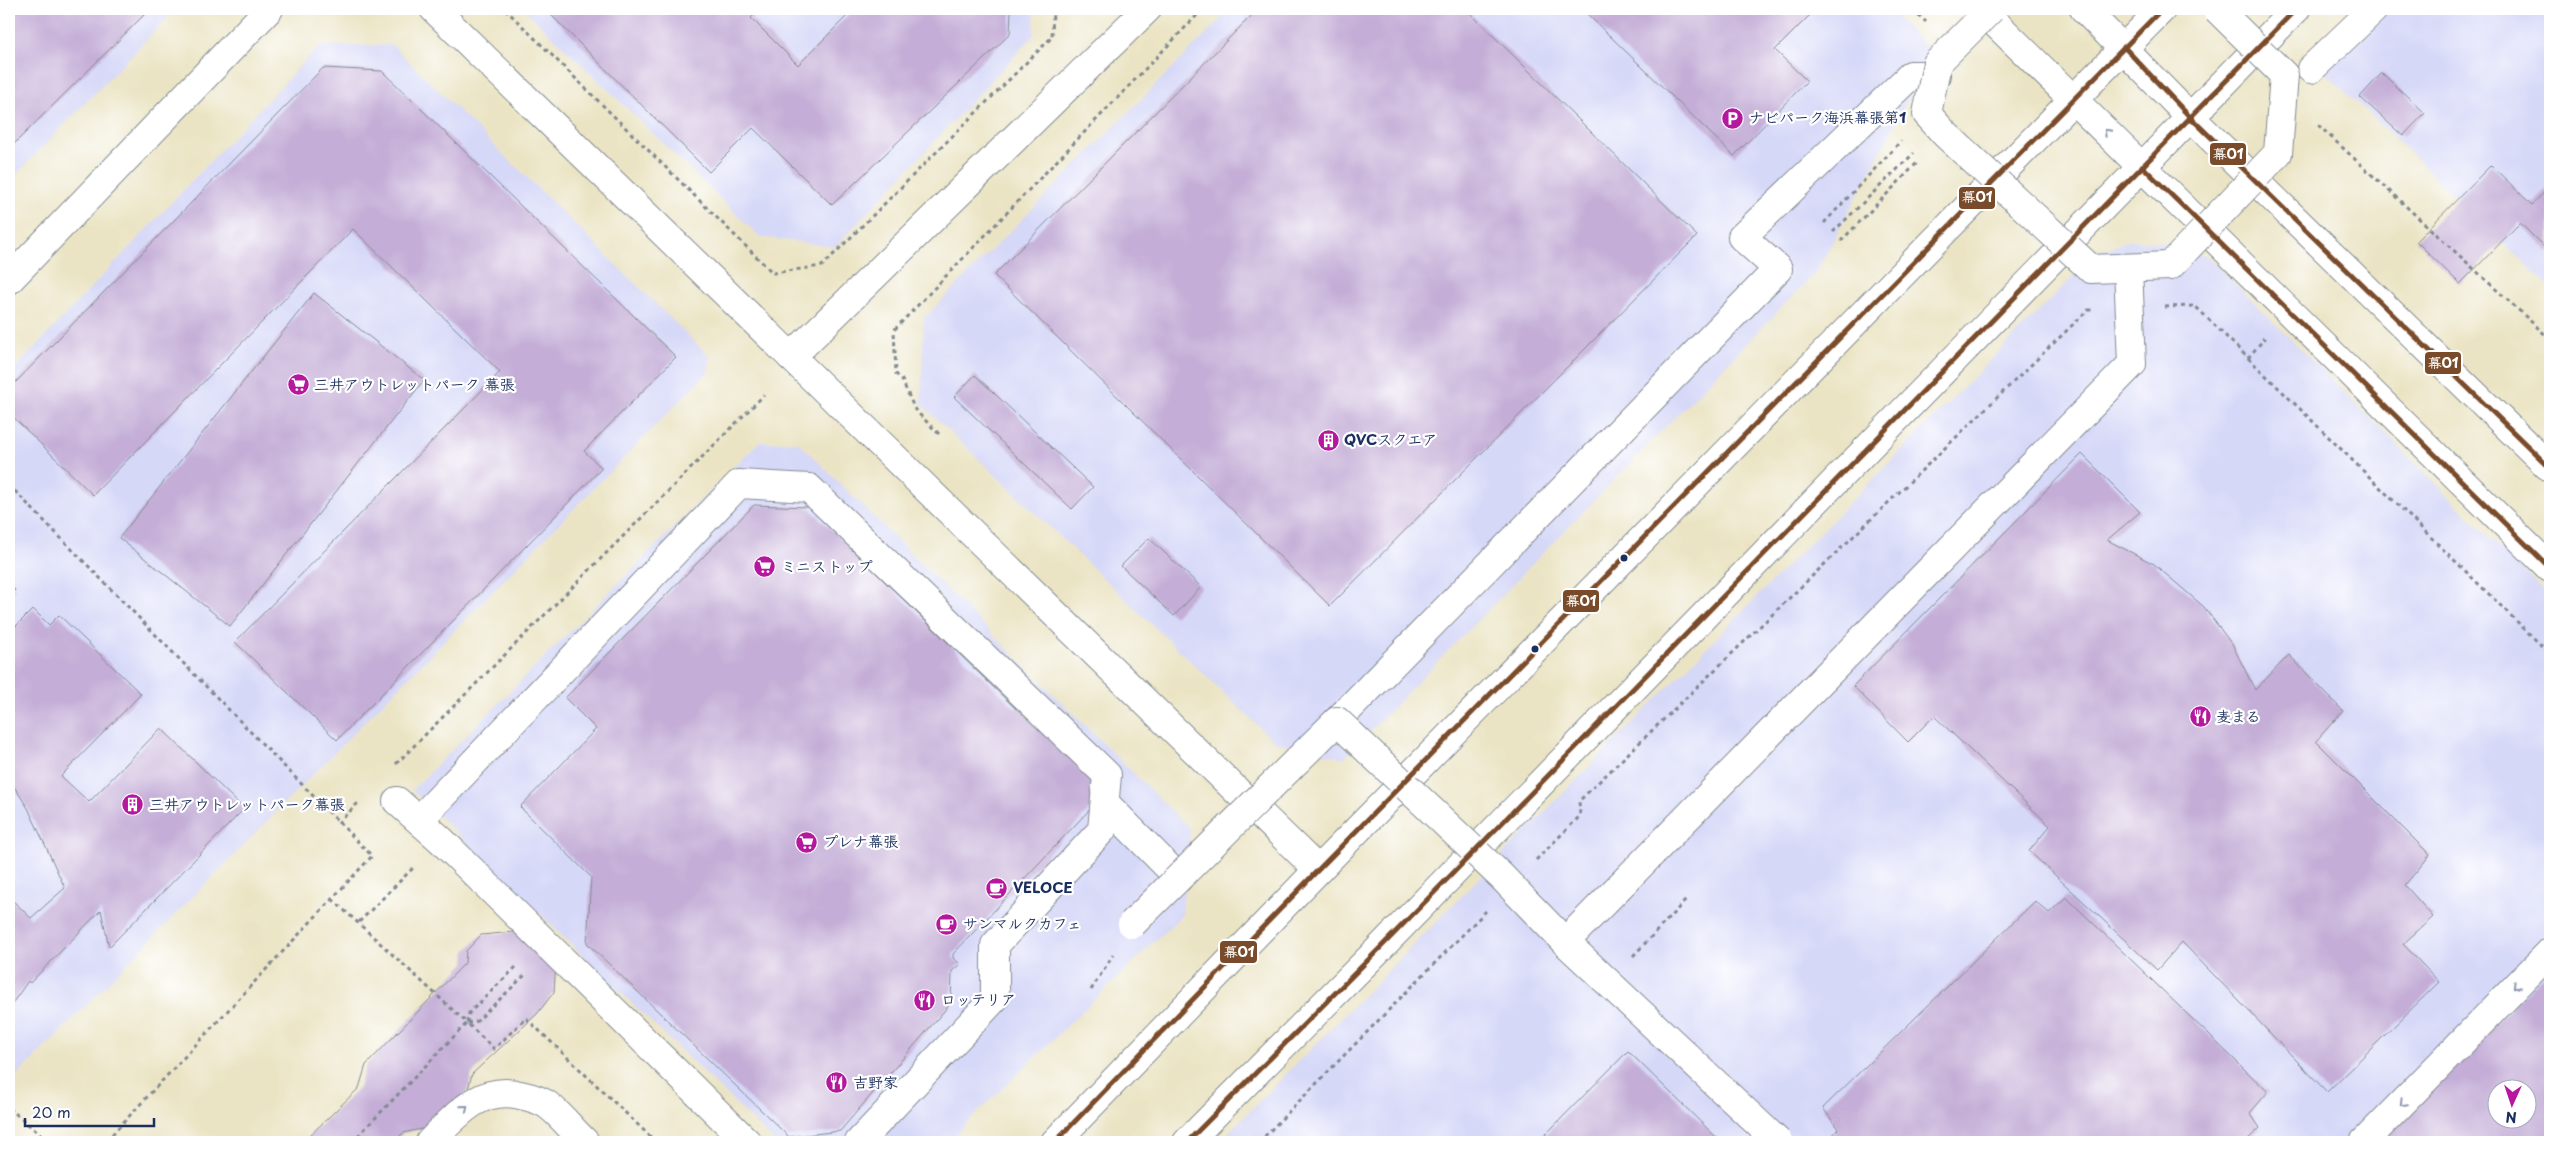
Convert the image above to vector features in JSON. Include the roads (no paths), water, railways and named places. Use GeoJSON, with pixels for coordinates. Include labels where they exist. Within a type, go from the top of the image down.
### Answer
{"type":"FeatureCollection","features":[{"type":"Feature","properties":{"kind":"street"},"geometry":{"type":"LineString","coordinates":[[9,280],[269,9]]}},
{"type":"Feature","properties":{"kind":"street"},"geometry":{"type":"LineString","coordinates":[[434,9],[1318,870]]}},
{"type":"Feature","properties":{"kind":"street"},"geometry":{"type":"LineString","coordinates":[[791,357],[1147,9]]}},
{"type":"Feature","properties":{"kind":"street"},"geometry":{"type":"LineString","coordinates":[[1981,9],[2550,568]]}},
{"type":"Feature","properties":{"kind":"street"},"geometry":{"type":"LineString","coordinates":[[1991,9],[1937,63],[1937,125],[2090,269],[2170,266],[2278,153],[2284,75],[2217,9]]}},
{"type":"Feature","properties":{"kind":"street"},"geometry":{"type":"LineString","coordinates":[[2084,9],[2124,47],[2189,116],[2550,468]]}},
{"type":"Feature","properties":{"kind":"street"},"geometry":{"type":"LineString","coordinates":[[1055,1142],[1318,870],[2162,9]]}},
{"type":"Feature","properties":{"kind":"street"},"geometry":{"type":"LineString","coordinates":[[1187,1142],[1377,951],[2189,116],[2296,9]]}},
{"type":"Feature","properties":{"kind":"street"},"geometry":{"type":"LineString","coordinates":[[2311,69],[2374,9]]}},
{"type":"Feature","properties":{"kind":"street"},"geometry":{"type":"LineString","coordinates":[[1132,924],[1337,721],[1778,269],[1742,237],[1911,75],[1936,75]]}},
{"type":"Feature","properties":{"kind":"street"},"geometry":{"type":"LineString","coordinates":[[1565,942],[2132,364],[2128,268]]}},
{"type":"Feature","properties":{"kind":"street"},"geometry":{"type":"LineString","coordinates":[[419,820],[739,484],[809,488],[1107,775],[1102,830],[995,946],[995,998],[859,1142]]}},
{"type":"Feature","properties":{"kind":"street"},"geometry":{"type":"LineString","coordinates":[[1337,721],[1502,877],[1565,942],[1778,1142]]}},
{"type":"Feature","properties":{"kind":"street"},"geometry":{"type":"LineString","coordinates":[[397,801],[442,840],[747,1142]]}},
{"type":"Feature","properties":{"kind":"street"},"geometry":{"type":"LineString","coordinates":[[1105,803],[1179,878]]}},
{"type":"Feature","properties":{"kind":"street"},"geometry":{"type":"LineString","coordinates":[[2364,1142],[2550,952]]}},
{"type":"Feature","properties":{"kind":"street"},"geometry":{"type":"LineString","coordinates":[[430,1142],[467,1105],[490,1093],[513,1093],[533,1098],[549,1106],[584,1142]]}},
{"type":"Feature","properties":{"kind":"place","name":"ナビパーク海浜幕張第1"},"geometry":{"type":"Point","coordinates":[1733,118]}},
{"type":"Feature","properties":{"kind":"place","name":"三井アウトレットパーク 幕張"},"geometry":{"type":"Point","coordinates":[298,385]}},
{"type":"Feature","properties":{"kind":"place","name":"QVCスクエア"},"geometry":{"type":"Point","coordinates":[1328,440]}},
{"type":"Feature","properties":{"kind":"place","name":"ミニストップ"},"geometry":{"type":"Point","coordinates":[765,567]}},
{"type":"Feature","properties":{"kind":"place","name":"麦まる"},"geometry":{"type":"Point","coordinates":[2200,717]}},
{"type":"Feature","properties":{"kind":"place","name":"三井アウトレットパーク幕張"},"geometry":{"type":"Point","coordinates":[133,805]}},
{"type":"Feature","properties":{"kind":"place","name":"プレナ幕張"},"geometry":{"type":"Point","coordinates":[807,842]}},
{"type":"Feature","properties":{"kind":"place","name":"VELOCE"},"geometry":{"type":"Point","coordinates":[997,888]}},
{"type":"Feature","properties":{"kind":"place","name":"サンマルクカフェ"},"geometry":{"type":"Point","coordinates":[947,924]}},
{"type":"Feature","properties":{"kind":"place","name":"ロッテリア"},"geometry":{"type":"Point","coordinates":[925,1000]}},
{"type":"Feature","properties":{"kind":"place","name":"吉野家"},"geometry":{"type":"Point","coordinates":[837,1083]}}]}
